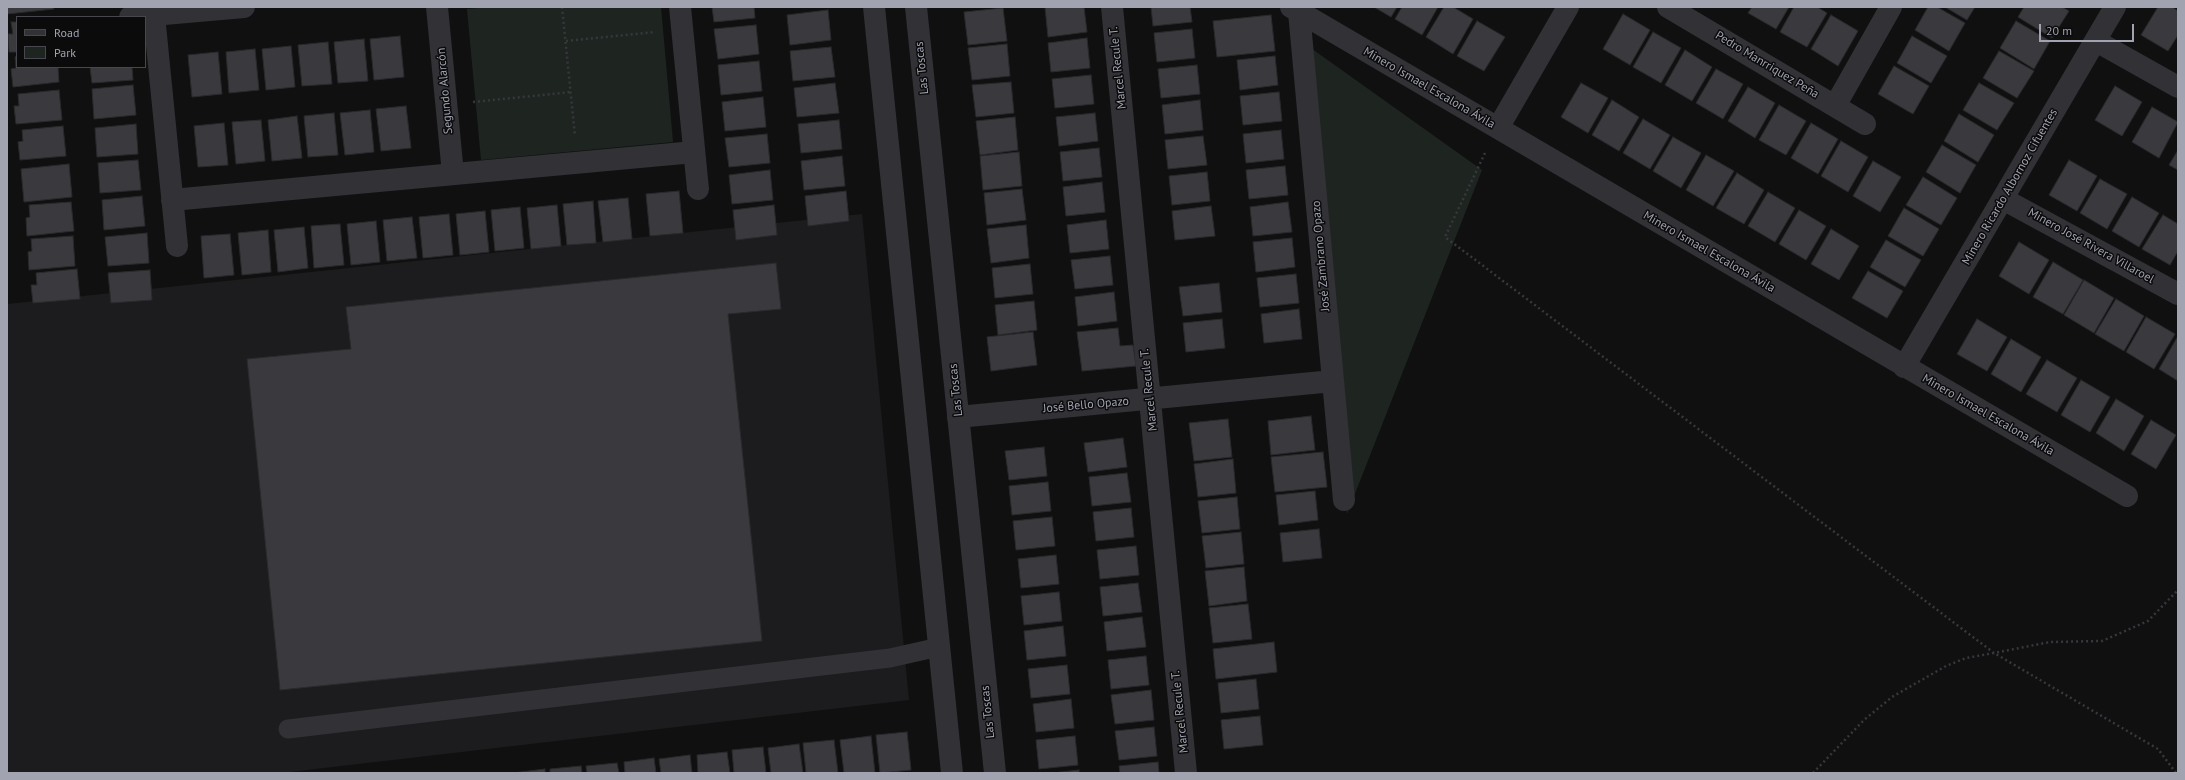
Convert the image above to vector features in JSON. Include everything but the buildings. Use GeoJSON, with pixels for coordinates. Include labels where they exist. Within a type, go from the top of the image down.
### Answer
{"type":"FeatureCollection","features":[{"type":"Feature","properties":{"kind":"street"},"geometry":{"type":"LineString","coordinates":[[142,16],[244,7]]}},
{"type":"Feature","properties":{"kind":"street","name":"Segundo Alarcón"},"geometry":{"type":"LineString","coordinates":[[437,7],[453,174]]}},
{"type":"Feature","properties":{"kind":"street"},"geometry":{"type":"LineString","coordinates":[[680,7],[698,189]]}},
{"type":"Feature","properties":{"kind":"street"},"geometry":{"type":"LineString","coordinates":[[874,7],[952,773]]}},
{"type":"Feature","properties":{"kind":"street","name":"Las Toscas"},"geometry":{"type":"LineString","coordinates":[[916,7],[995,773]]}},
{"type":"Feature","properties":{"kind":"street","name":"Marcel Recule T."},"geometry":{"type":"LineString","coordinates":[[1112,7],[1186,773]]}},
{"type":"Feature","properties":{"kind":"street"},"geometry":{"type":"LineString","coordinates":[[1498,128],[1568,7]]}},
{"type":"Feature","properties":{"kind":"street","name":"Pedro Manrriquez Peña"},"geometry":{"type":"LineString","coordinates":[[1668,7],[1865,124]]}},
{"type":"Feature","properties":{"kind":"street"},"geometry":{"type":"LineString","coordinates":[[1835,106],[1891,7]]}},
{"type":"Feature","properties":{"kind":"street","name":"Minero Ricardo Albornoz Cifuentes"},"geometry":{"type":"LineString","coordinates":[[1904,366],[2116,7]]}},
{"type":"Feature","properties":{"kind":"street","name":"Minero Ismael Escalona Ávila"},"geometry":{"type":"LineString","coordinates":[[1295,9],[2127,496]]}},
{"type":"Feature","properties":{"kind":"street","name":"José Zambrano Opazo"},"geometry":{"type":"LineString","coordinates":[[1295,9],[1344,500]]}},
{"type":"Feature","properties":{"kind":"street"},"geometry":{"type":"LineString","coordinates":[[154,15],[177,246]]}},
{"type":"Feature","properties":{"kind":"street"},"geometry":{"type":"LineString","coordinates":[[2096,41],[2178,87]]}},
{"type":"Feature","properties":{"kind":"street"},"geometry":{"type":"LineString","coordinates":[[172,200],[694,152]]}},
{"type":"Feature","properties":{"kind":"street","name":"Minero José Rivera Villaroel"},"geometry":{"type":"LineString","coordinates":[[2003,198],[2178,294]]}},
{"type":"Feature","properties":{"kind":"street","name":"José Bello Opazo"},"geometry":{"type":"LineString","coordinates":[[958,417],[1333,381]]}},
{"type":"Feature","properties":{"kind":"lane"},"geometry":{"type":"LineString","coordinates":[[288,729],[882,659],[939,647]]}},
{"type":"Feature","properties":{"kind":"path"},"geometry":{"type":"LineString","coordinates":[[562,7],[578,163]]}},
{"type":"Feature","properties":{"kind":"path"},"geometry":{"type":"LineString","coordinates":[[566,41],[682,29]]}},
{"type":"Feature","properties":{"kind":"path"},"geometry":{"type":"LineString","coordinates":[[467,102],[571,92]]}},
{"type":"Feature","properties":{"kind":"path"},"geometry":{"type":"LineString","coordinates":[[1498,128],[1445,237],[1994,653],[2158,749],[2176,773]]}},
{"type":"Feature","properties":{"kind":"path"},"geometry":{"type":"LineString","coordinates":[[1813,773],[1864,720],[1892,697],[1946,666],[1966,658],[2050,642],[2102,641],[2148,621],[2178,590]]}},
{"type":"Feature","properties":{"kind":"shaded area"},"geometry":{"type":"Polygon","coordinates":[[[862,214],[909,700],[281,773],[7,773],[7,304],[862,214]]]}},
{"type":"Feature","properties":{"kind":"green space"},"geometry":{"type":"Polygon","coordinates":[[[491,7],[661,7],[673,142],[481,160],[467,9],[491,7]]]}},
{"type":"Feature","properties":{"kind":"green space"},"geometry":{"type":"Polygon","coordinates":[[[1308,46],[1482,170],[1347,514],[1308,46]]]}}]}
